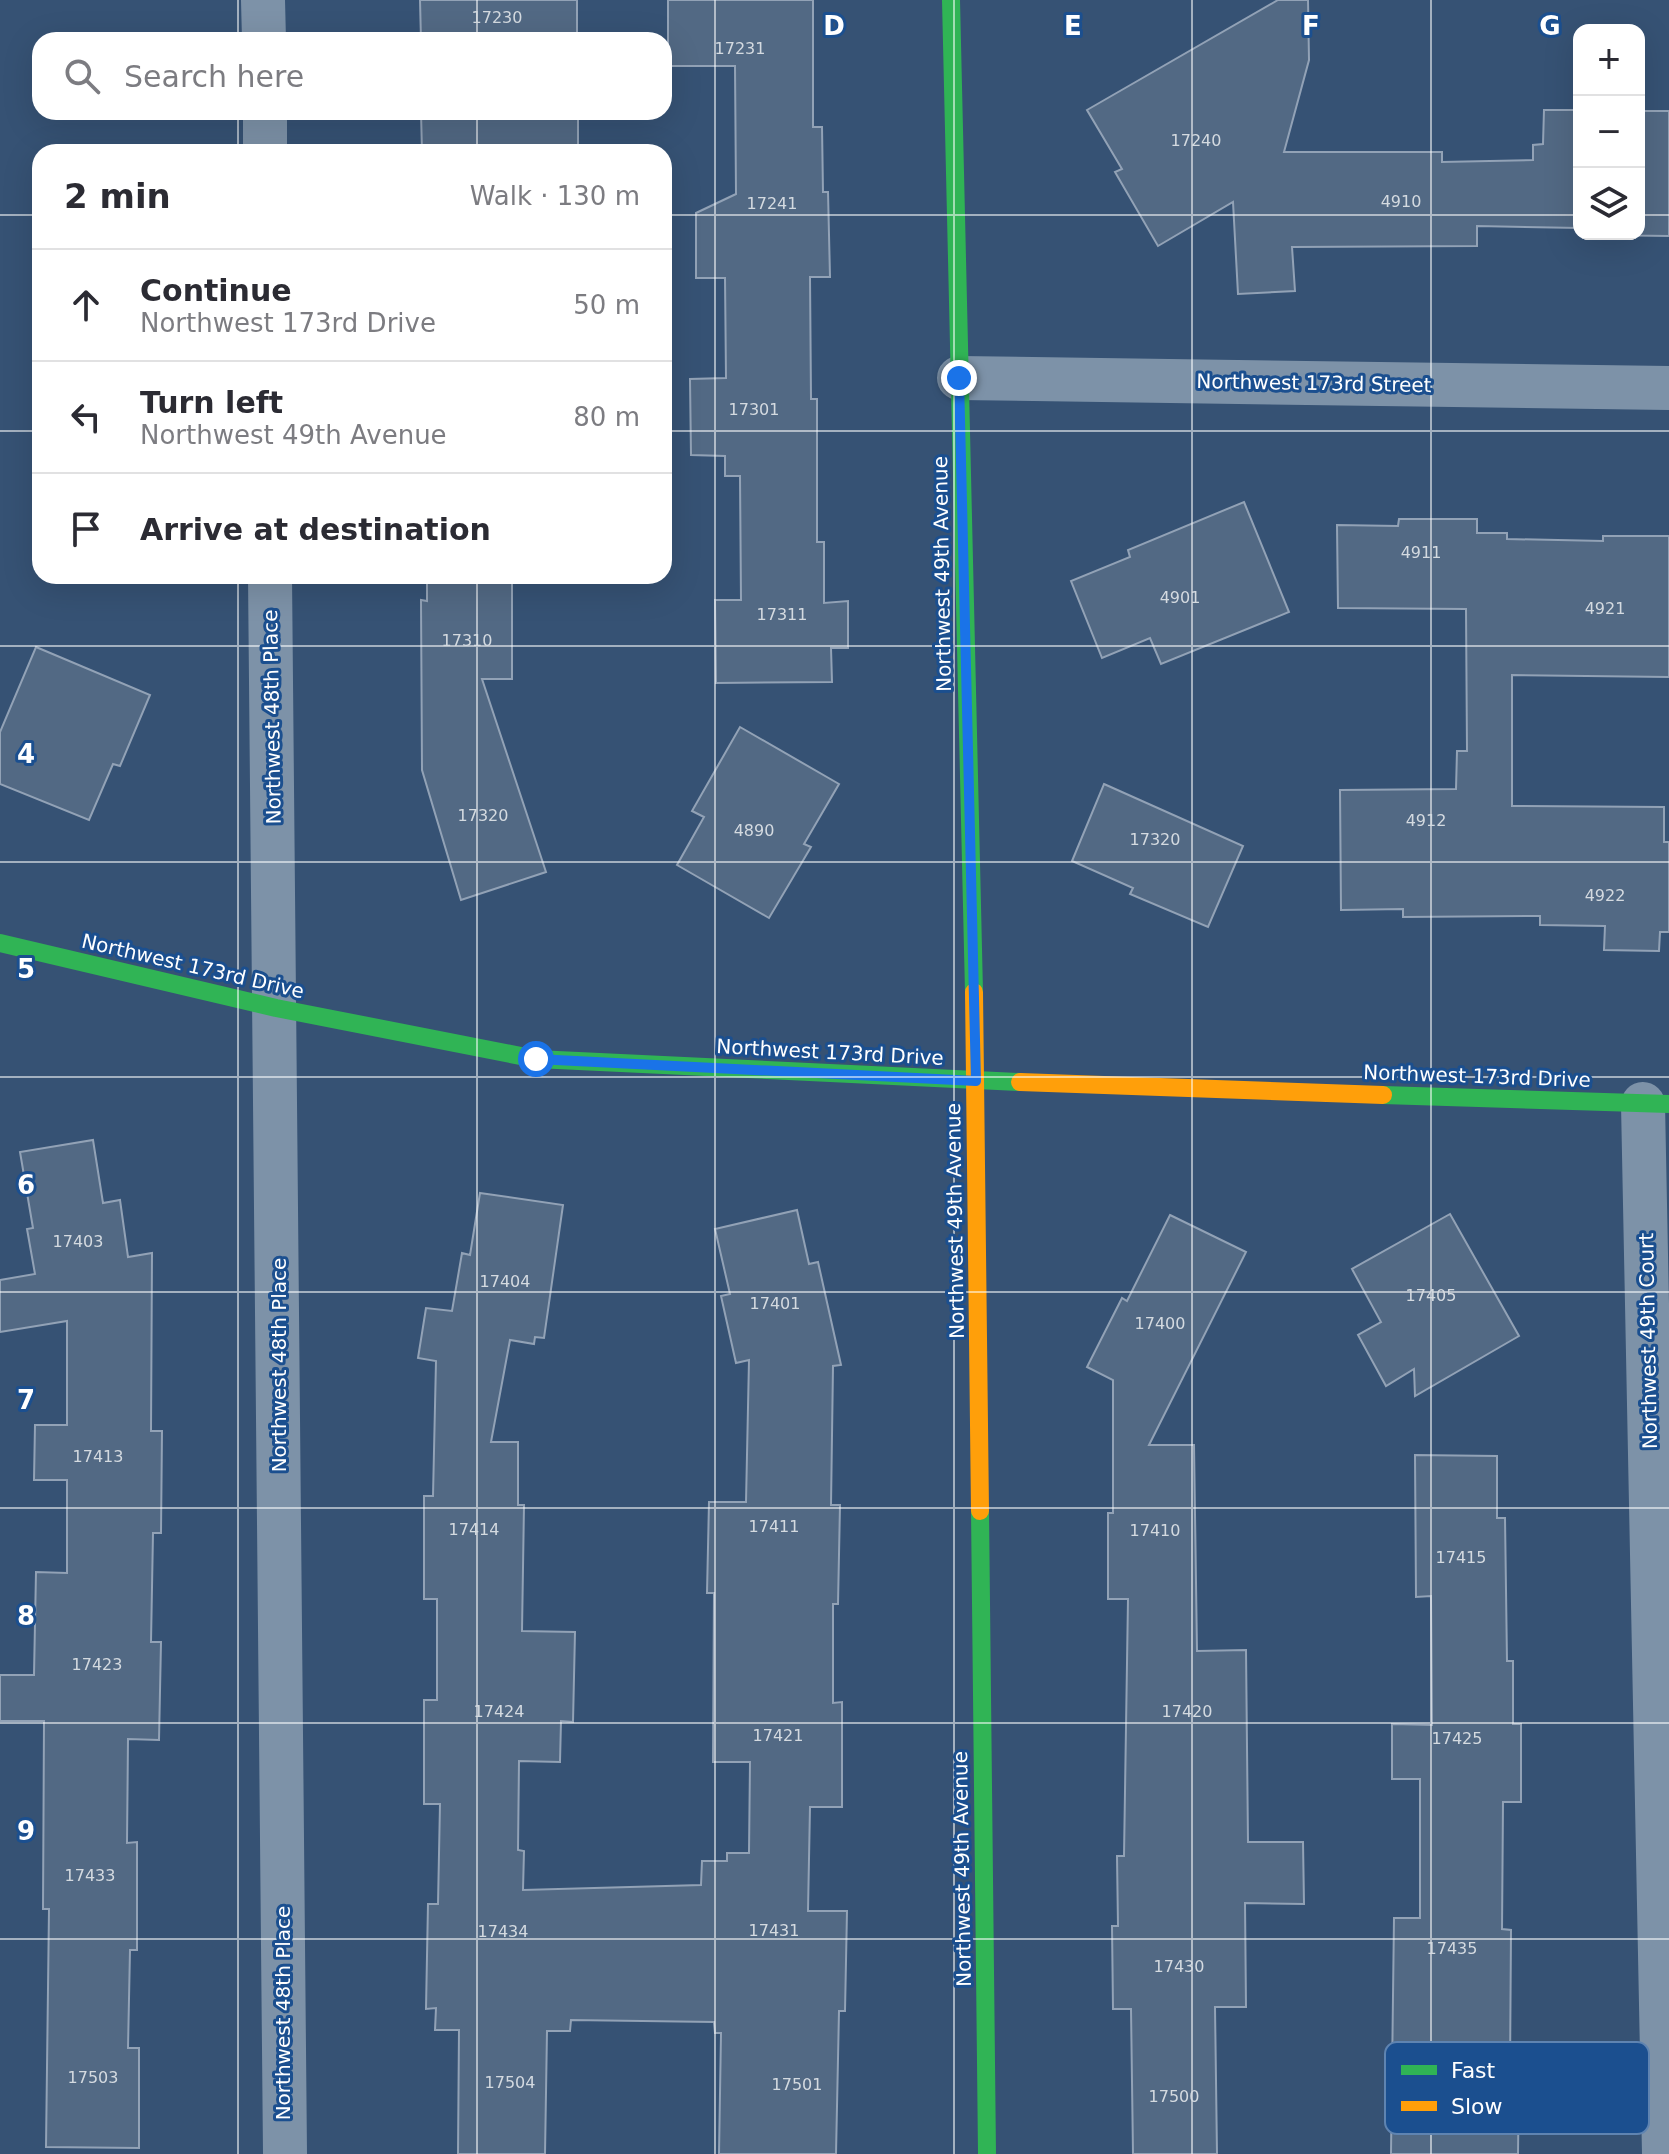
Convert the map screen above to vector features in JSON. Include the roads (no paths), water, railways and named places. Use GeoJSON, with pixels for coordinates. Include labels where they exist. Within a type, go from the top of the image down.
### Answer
{"type":"FeatureCollection","features":[{"type":"Feature","properties":{"kind":"street"},"geometry":{"type":"LineString","coordinates":[[263,0],[264,32]]}},
{"type":"Feature","properties":{"kind":"street","name":"Northwest 49th Avenue"},"geometry":{"type":"LineString","coordinates":[[951,0],[976,1081],[987,2154]]}},
{"type":"Feature","properties":{"kind":"street"},"geometry":{"type":"LineString","coordinates":[[265,120],[265,144]]}},
{"type":"Feature","properties":{"kind":"street","name":"Northwest 173rd Street"},"geometry":{"type":"LineString","coordinates":[[959,378],[1669,388]]}},
{"type":"Feature","properties":{"kind":"street","name":"Northwest 48th Place"},"geometry":{"type":"LineString","coordinates":[[270,584],[285,2154]]}},
{"type":"Feature","properties":{"kind":"street","name":"Northwest 173rd Drive"},"geometry":{"type":"LineString","coordinates":[[0,943],[276,1008],[536,1059],[976,1081],[1656,1104]]}},
{"type":"Feature","properties":{"kind":"street","name":"Northwest 49th Court"},"geometry":{"type":"LineString","coordinates":[[1656,1104],[1664,2154]]}}]}
